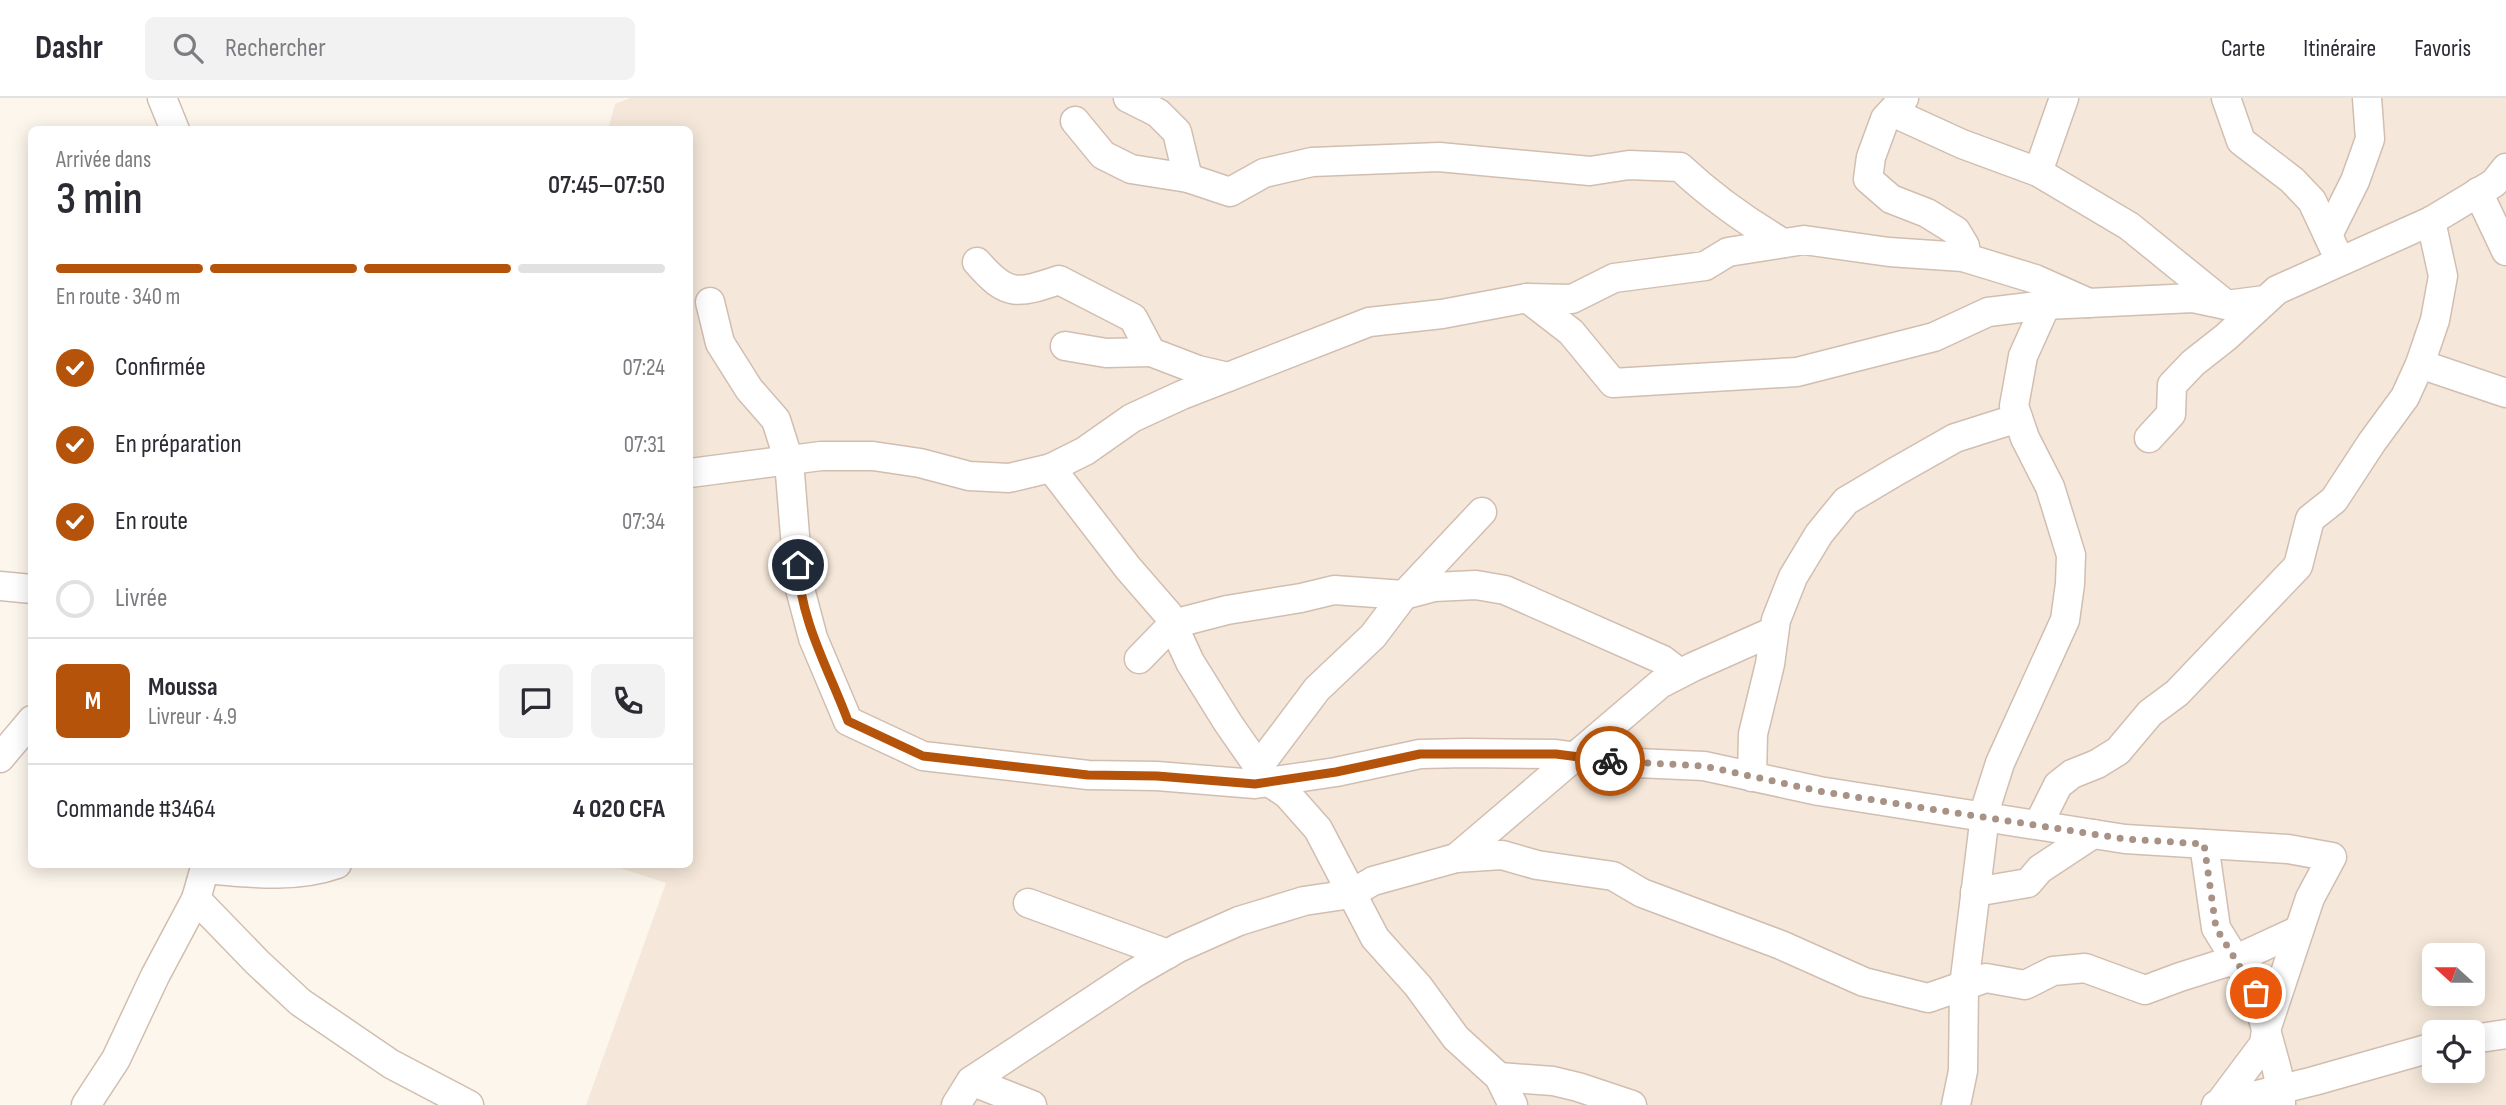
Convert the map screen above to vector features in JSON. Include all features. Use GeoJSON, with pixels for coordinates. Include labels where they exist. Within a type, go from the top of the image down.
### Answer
{"type":"FeatureCollection","features":[{"type":"Feature","properties":{"kind":"street"},"geometry":{"type":"LineString","coordinates":[[162,98],[173,126]]}},
{"type":"Feature","properties":{"kind":"street"},"geometry":{"type":"LineString","coordinates":[[1128,98],[1158,113],[1177,132],[1188,178]]}},
{"type":"Feature","properties":{"kind":"street"},"geometry":{"type":"LineString","coordinates":[[2038,172],[2064,98]]}},
{"type":"Feature","properties":{"kind":"street"},"geometry":{"type":"LineString","coordinates":[[2226,98],[2241,141],[2292,180],[2312,201],[2340,261]]}},
{"type":"Feature","properties":{"kind":"street"},"geometry":{"type":"LineString","coordinates":[[2328,235],[2355,181],[2370,139],[2367,98]]}},
{"type":"Feature","properties":{"kind":"street"},"geometry":{"type":"LineString","coordinates":[[1963,257],[1965,246],[1956,231],[1927,213],[1891,199],[1868,179],[1871,157],[1885,119],[1898,105],[1962,144],[2038,172],[2129,226],[2226,305]]}},
{"type":"Feature","properties":{"kind":"street"},"geometry":{"type":"LineString","coordinates":[[1075,121],[1103,155],[1131,169],[1188,178],[1230,191],[1264,173],[1312,162],[1439,157],[1590,171],[1629,165],[1680,167],[1723,205],[1783,243]]}},
{"type":"Feature","properties":{"kind":"street"},"geometry":{"type":"LineString","coordinates":[[2149,438],[2171,414],[2172,385],[2193,363],[2277,290],[2431,221],[2494,183],[2506,168]]}},
{"type":"Feature","properties":{"kind":"street"},"geometry":{"type":"LineString","coordinates":[[2478,192],[2506,251]]}},
{"type":"Feature","properties":{"kind":"street"},"geometry":{"type":"LineString","coordinates":[[2038,825],[2058,785],[2072,774],[2098,764],[2118,751],[2150,713],[2177,693],[2234,630],[2298,566],[2310,519],[2334,499],[2405,397],[2420,364],[2435,320],[2443,276],[2431,221]]}},
{"type":"Feature","properties":{"kind":"street"},"geometry":{"type":"LineString","coordinates":[[693,473],[821,456],[873,456],[920,463],[969,476],[1009,478],[1051,468],[1084,451],[1132,418],[1182,395],[1369,322],[1442,314],[1527,298],[1572,299],[1614,278],[1704,266],[1728,252],[1804,240],[1889,252],[1963,257],[2035,279],[2089,303]]}},
{"type":"Feature","properties":{"kind":"street"},"geometry":{"type":"LineString","coordinates":[[977,262],[993,281],[1010,290],[1029,290],[1059,280],[1111,305],[1133,318],[1151,352]]}},
{"type":"Feature","properties":{"kind":"street"},"geometry":{"type":"LineString","coordinates":[[1527,298],[1571,332],[1613,383],[1797,372],[1934,337],[1987,312],[2046,305],[2193,298],[2226,305],[2265,300]]}},
{"type":"Feature","properties":{"kind":"street"},"geometry":{"type":"LineString","coordinates":[[710,302],[720,343],[750,389],[776,420],[789,461],[799,585],[813,638],[848,721],[923,756],[1088,775],[1157,776],[1255,784],[1317,689],[1373,636],[1404,595],[1482,512]]}},
{"type":"Feature","properties":{"kind":"street"},"geometry":{"type":"LineString","coordinates":[[1956,1105],[1963,1071],[1964,986],[1985,816],[2000,763],[2065,620],[2070,584],[2071,555],[2050,487],[2014,406],[2023,356],[2046,305]]}},
{"type":"Feature","properties":{"kind":"street"},"geometry":{"type":"LineString","coordinates":[[1065,346],[1106,353],[1151,352],[1198,370],[1228,377]]}},
{"type":"Feature","properties":{"kind":"street"},"geometry":{"type":"LineString","coordinates":[[2420,364],[2506,393]]}},
{"type":"Feature","properties":{"kind":"street"},"geometry":{"type":"LineString","coordinates":[[1752,777],[1753,734],[1770,664],[1776,620],[1793,577],[1819,534],[1846,501],[1955,438],[2018,418]]}},
{"type":"Feature","properties":{"kind":"street"},"geometry":{"type":"LineString","coordinates":[[1051,468],[1128,568],[1168,614],[1190,662],[1264,774],[1287,794],[1318,829],[1375,938],[1418,986],[1456,1038],[1499,1077],[1513,1105]]}},
{"type":"Feature","properties":{"kind":"street"},"geometry":{"type":"LineString","coordinates":[[1139,659],[1172,624],[1227,610],[1334,590],[1404,595],[1434,587],[1476,585],[1506,590],[1663,660],[1680,673]]}},
{"type":"Feature","properties":{"kind":"street"},"geometry":{"type":"LineString","coordinates":[[0,586],[28,589]]}},
{"type":"Feature","properties":{"kind":"street"},"geometry":{"type":"LineString","coordinates":[[1456,858],[1660,684],[1774,631]]}},
{"type":"Feature","properties":{"kind":"street"},"geometry":{"type":"LineString","coordinates":[[0,758],[28,725]]}},
{"type":"Feature","properties":{"kind":"street"},"geometry":{"type":"LineString","coordinates":[[1264,774],[1336,772],[1420,754],[1507,753],[1704,766],[1857,797],[2125,839],[2288,849],[2332,857],[2310,898],[2266,1030],[2264,1044],[2218,1105]]}},
{"type":"Feature","properties":{"kind":"street"},"geometry":{"type":"LineString","coordinates":[[1975,892],[2028,883],[2040,869],[2093,834]]}},
{"type":"Feature","properties":{"kind":"street"},"geometry":{"type":"LineString","coordinates":[[2204,844],[2216,928],[2256,993],[2281,1097]]}},
{"type":"Feature","properties":{"kind":"street"},"geometry":{"type":"LineString","coordinates":[[963,1093],[1133,974],[1168,954],[1238,921],[1304,901],[1351,894],[1373,881],[1456,858],[1502,855],[1536,865],[1613,876],[1643,894],[1781,945],[1864,982],[1928,998],[1986,978],[2025,985],[2053,971],[2085,968],[2145,990],[2234,960],[2299,930]]}},
{"type":"Feature","properties":{"kind":"street"},"geometry":{"type":"LineString","coordinates":[[86,1105],[116,1059],[155,976],[196,899],[205,868]]}},
{"type":"Feature","properties":{"kind":"street"},"geometry":{"type":"LineString","coordinates":[[213,868],[266,875],[327,868]]}},
{"type":"Feature","properties":{"kind":"street"},"geometry":{"type":"LineString","coordinates":[[196,899],[300,1002],[391,1064],[469,1105]]}},
{"type":"Feature","properties":{"kind":"street"},"geometry":{"type":"LineString","coordinates":[[1028,903],[1168,954]]}},
{"type":"Feature","properties":{"kind":"street"},"geometry":{"type":"LineString","coordinates":[[2485,1037],[2506,1034]]}},
{"type":"Feature","properties":{"kind":"street"},"geometry":{"type":"LineString","coordinates":[[2218,1105],[2281,1097],[2422,1051]]}},
{"type":"Feature","properties":{"kind":"street"},"geometry":{"type":"LineString","coordinates":[[1499,1077],[1578,1087],[1632,1105]]}},
{"type":"Feature","properties":{"kind":"street"},"geometry":{"type":"LineString","coordinates":[[963,1093],[1032,1105]]}},
{"type":"Feature","properties":{"kind":"shaded area"},"geometry":{"type":"Polygon","coordinates":[[[630,98],[2506,98],[2506,1105],[586,1105],[666,883],[620,868],[693,868],[693,126],[609,126],[615,104],[630,98]]]}},
{"type":"Feature","properties":{"kind":"way so far"},"geometry":{"type":"LineString","coordinates":[[1610,761],[1704,766],[1819,791],[1905,805],[2125,839],[2204,844],[2216,928],[2256,993]]}},
{"type":"Feature","properties":{"kind":"route"},"geometry":{"type":"LineString","coordinates":[[798,565],[799,585],[813,638],[848,721],[923,756],[1088,775],[1157,776],[1255,784],[1336,772],[1420,754],[1556,754],[1610,761]]}}]}
